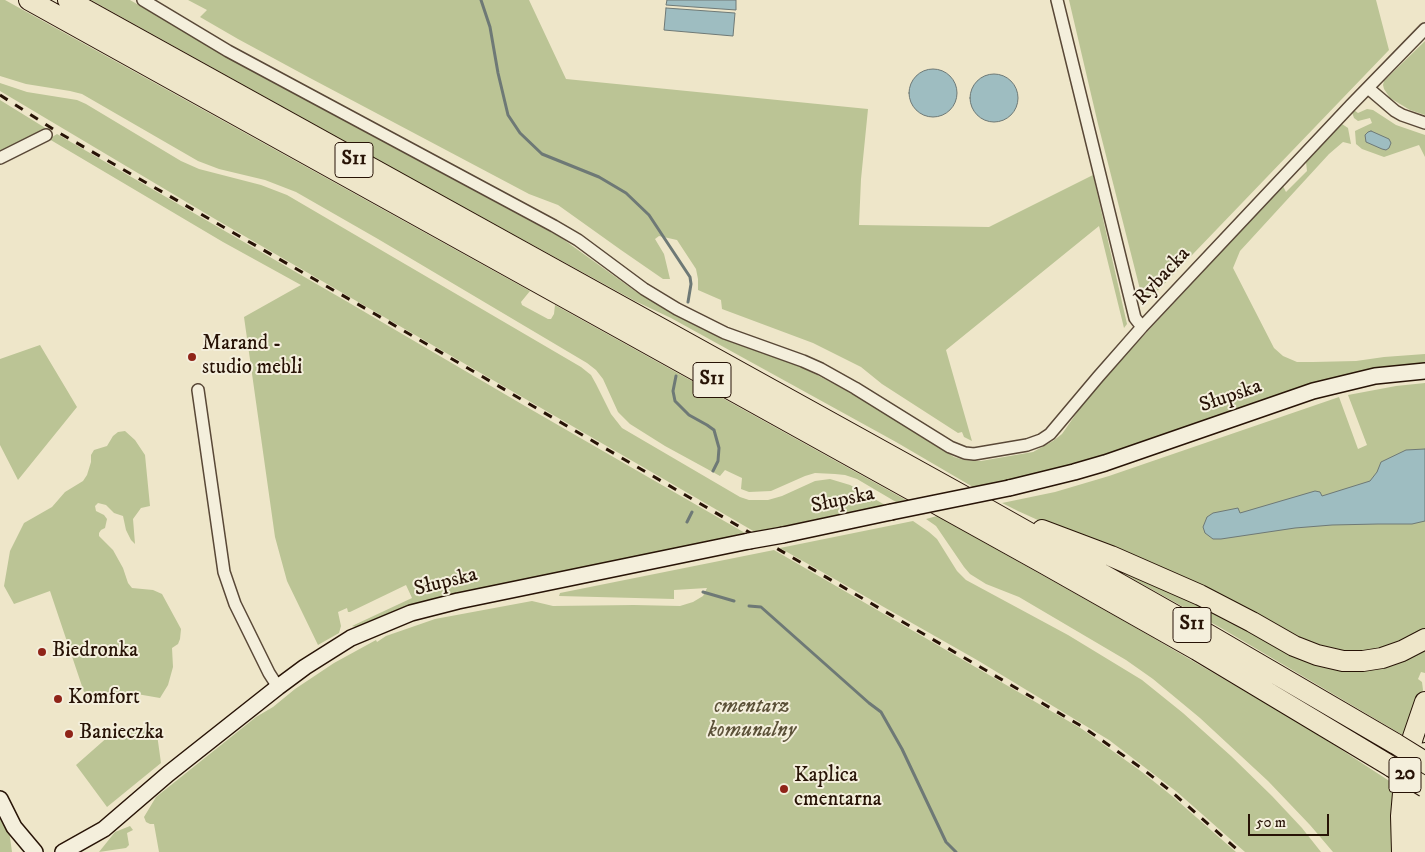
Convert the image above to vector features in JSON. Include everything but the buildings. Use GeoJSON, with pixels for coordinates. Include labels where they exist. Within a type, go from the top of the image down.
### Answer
{"type":"FeatureCollection","features":[{"type":"Feature","properties":{"kind":"highway","name":"S11"},"geometry":{"type":"LineString","coordinates":[[29,0],[1197,650],[1425,787]]}},
{"type":"Feature","properties":{"kind":"highway","name":"S11"},"geometry":{"type":"LineString","coordinates":[[68,0],[1185,620],[1425,762]]}},
{"type":"Feature","properties":{"kind":"highway"},"geometry":{"type":"LineString","coordinates":[[986,510],[1077,542],[1170,582],[1236,614],[1294,646],[1317,655],[1343,661],[1363,661],[1382,658],[1402,651],[1425,639]]}},
{"type":"Feature","properties":{"kind":"highway","name":"20"},"geometry":{"type":"LineString","coordinates":[[1402,852],[1401,816],[1406,770],[1425,702]]}},
{"type":"Feature","properties":{"kind":"highway"},"geometry":{"type":"LineString","coordinates":[[1417,852],[1417,806],[1425,753]]}},
{"type":"Feature","properties":{"kind":"main road","name":"Słupska"},"geometry":{"type":"LineString","coordinates":[[63,852],[101,831],[168,774],[305,667],[351,638],[411,613],[458,601],[1009,488],[1105,463],[1313,391],[1375,376],[1425,371]]}},
{"type":"Feature","properties":{"kind":"main road"},"geometry":{"type":"LineString","coordinates":[[0,798],[14,827],[20,852]]}},
{"type":"Feature","properties":{"kind":"main road"},"geometry":{"type":"LineString","coordinates":[[14,827],[35,852]]}},
{"type":"Feature","properties":{"kind":"main road","name":"Słupska"},"geometry":{"type":"LineString","coordinates":[[90,852],[101,831]]}},
{"type":"Feature","properties":{"kind":"street"},"geometry":{"type":"LineString","coordinates":[[143,0],[228,51],[554,226],[578,240],[644,289],[677,309],[725,333],[803,361],[821,370],[855,388],[956,450],[974,454],[982,453],[1033,443],[1050,434],[1142,327]]}},
{"type":"Feature","properties":{"kind":"street","name":"Rybacka"},"geometry":{"type":"LineString","coordinates":[[1056,0],[1135,318],[1142,327],[1425,29]]}},
{"type":"Feature","properties":{"kind":"street"},"geometry":{"type":"LineString","coordinates":[[1368,88],[1395,111],[1425,123]]}},
{"type":"Feature","properties":{"kind":"street"},"geometry":{"type":"LineString","coordinates":[[0,158],[46,135]]}},
{"type":"Feature","properties":{"kind":"street"},"geometry":{"type":"LineString","coordinates":[[198,390],[224,572],[235,604],[269,673],[278,687]]}},
{"type":"Feature","properties":{"kind":"green space"},"geometry":{"type":"Polygon","coordinates":[[[0,0],[5,0],[530,291],[521,302],[522,305],[551,319],[554,314],[555,305],[906,500],[896,502],[857,479],[835,474],[815,473],[771,491],[749,492],[741,489],[742,478],[725,470],[720,476],[665,446],[630,424],[618,412],[603,379],[587,363],[296,192],[265,180],[219,169],[198,161],[82,94],[26,84],[0,76],[0,0]]]}},
{"type":"Feature","properties":{"kind":"green space"},"geometry":{"type":"Polygon","coordinates":[[[91,0],[130,0],[257,74],[560,237],[635,291],[657,304],[723,339],[799,366],[817,375],[851,393],[954,457],[964,460],[981,461],[1033,452],[1062,434],[1092,391],[1283,186],[1286,192],[1307,171],[1306,162],[1342,124],[1348,128],[1351,144],[1343,142],[1329,154],[1240,251],[1233,268],[1274,348],[1283,356],[1297,362],[1313,362],[1356,361],[1425,354],[1425,365],[1047,472],[973,487],[896,442],[416,181],[91,0]]]}},
{"type":"Feature","properties":{"kind":"green space"},"geometry":{"type":"Polygon","coordinates":[[[188,0],[529,0],[566,79],[868,109],[861,179],[859,225],[989,227],[1093,175],[1127,324],[1124,328],[1099,226],[946,350],[972,441],[964,437],[962,432],[958,433],[882,384],[861,367],[813,343],[722,309],[721,300],[698,290],[696,269],[677,240],[659,236],[655,239],[664,254],[670,279],[663,279],[558,205],[529,194],[238,39],[200,17],[207,10],[188,0]]]}},
{"type":"Feature","properties":{"kind":"green space"},"geometry":{"type":"Polygon","coordinates":[[[1069,0],[1376,0],[1389,50],[1144,305],[1069,0]]]}},
{"type":"Feature","properties":{"kind":"green space"},"geometry":{"type":"Polygon","coordinates":[[[1425,41],[1425,115],[1410,110],[1390,98],[1383,85],[1384,81],[1425,41]]]}},
{"type":"Feature","properties":{"kind":"green space"},"geometry":{"type":"Polygon","coordinates":[[[0,83],[27,92],[77,100],[181,161],[199,169],[261,185],[287,195],[581,367],[591,375],[611,414],[622,428],[740,497],[749,500],[768,500],[782,496],[815,481],[830,479],[850,485],[885,505],[755,532],[215,219],[0,91],[0,83]]]}},
{"type":"Feature","properties":{"kind":"green space"},"geometry":{"type":"Polygon","coordinates":[[[0,100],[47,129],[0,153],[0,100]]]}},
{"type":"Feature","properties":{"kind":"green space"},"geometry":{"type":"Polygon","coordinates":[[[1367,109],[1373,110],[1396,125],[1425,135],[1425,157],[1419,145],[1384,157],[1362,149],[1356,144],[1355,131],[1372,123],[1370,118],[1358,121],[1354,118],[1352,112],[1354,110],[1358,113],[1367,109]]]}},
{"type":"Feature","properties":{"kind":"green space"},"geometry":{"type":"Polygon","coordinates":[[[57,134],[745,533],[623,561],[359,628],[352,626],[412,598],[406,585],[350,612],[348,612],[347,608],[338,612],[341,626],[339,633],[318,645],[287,581],[275,537],[244,317],[301,285],[223,242],[49,139],[57,134]]]}},
{"type":"Feature","properties":{"kind":"green space"},"geometry":{"type":"Polygon","coordinates":[[[40,345],[77,407],[18,480],[0,445],[0,359],[40,345]]]}},
{"type":"Feature","properties":{"kind":"green space"},"geometry":{"type":"Polygon","coordinates":[[[1425,383],[1425,631],[1384,651],[1330,653],[1002,503],[1055,492],[1109,476],[1339,397],[1358,449],[1367,445],[1348,395],[1396,386],[1425,383]]]}},
{"type":"Feature","properties":{"kind":"green space"},"geometry":{"type":"Polygon","coordinates":[[[125,431],[135,440],[145,455],[150,506],[141,508],[133,519],[135,544],[126,530],[123,516],[114,513],[106,505],[98,503],[95,506],[96,511],[107,519],[105,528],[101,530],[99,536],[113,550],[132,588],[153,590],[162,594],[181,629],[180,639],[178,644],[172,648],[173,667],[168,685],[160,698],[137,694],[87,701],[50,591],[14,604],[4,586],[10,551],[24,523],[52,507],[65,492],[83,481],[87,475],[91,455],[94,450],[107,446],[113,436],[118,432],[125,431]]]}},
{"type":"Feature","properties":{"kind":"green space"},"geometry":{"type":"Polygon","coordinates":[[[937,516],[1272,707],[1397,786],[1396,852],[1333,852],[1268,781],[1200,718],[1153,679],[1126,660],[1019,597],[986,584],[970,574],[936,526],[926,519],[937,516]]]}},
{"type":"Feature","properties":{"kind":"green space"},"geometry":{"type":"Polygon","coordinates":[[[913,521],[937,539],[957,571],[966,580],[1068,635],[1142,680],[1183,713],[1272,796],[1302,828],[1321,852],[1245,852],[1177,792],[1109,740],[977,660],[780,548],[913,521]]]}},
{"type":"Feature","properties":{"kind":"green space","name":"cmentarz komunalny"},"geometry":{"type":"Polygon","coordinates":[[[774,550],[1082,729],[1142,772],[1236,852],[159,852],[154,824],[146,822],[144,817],[156,797],[256,717],[273,707],[295,689],[334,663],[376,640],[377,642],[386,636],[435,619],[532,601],[553,606],[680,606],[693,602],[703,596],[707,588],[674,590],[674,599],[559,596],[560,593],[774,550]]]}},
{"type":"Feature","properties":{"kind":"green space"},"geometry":{"type":"Polygon","coordinates":[[[1094,557],[1111,562],[1306,658],[1425,646],[1425,673],[1421,672],[1418,679],[1422,682],[1423,690],[1406,737],[1221,628],[1094,557]]]}},
{"type":"Feature","properties":{"kind":"green space"},"geometry":{"type":"Polygon","coordinates":[[[156,727],[161,763],[107,807],[76,765],[110,735],[126,729],[156,727]]]}},
{"type":"Feature","properties":{"kind":"green space"},"geometry":{"type":"Polygon","coordinates":[[[0,811],[9,830],[12,852],[0,852],[0,811]]]}},
{"type":"Feature","properties":{"kind":"green space"},"geometry":{"type":"Polygon","coordinates":[[[130,826],[133,830],[127,833],[129,845],[126,848],[99,852],[115,832],[130,826]]]}},
{"type":"Feature","properties":{"kind":"water"},"geometry":{"type":"Polygon","coordinates":[[[667,0],[736,0],[736,10],[666,5],[667,0]]]}},
{"type":"Feature","properties":{"kind":"water"},"geometry":{"type":"Polygon","coordinates":[[[666,8],[735,13],[733,36],[664,30],[666,8]]]}},
{"type":"Feature","properties":{"kind":"water"},"geometry":{"type":"Polygon","coordinates":[[[928,69],[938,69],[950,76],[957,88],[957,98],[950,110],[938,117],[928,117],[920,113],[913,106],[909,98],[909,88],[913,80],[920,73],[928,69]]]}},
{"type":"Feature","properties":{"kind":"water"},"geometry":{"type":"Polygon","coordinates":[[[989,74],[999,74],[1011,81],[1018,93],[1018,103],[1011,115],[999,122],[989,122],[981,118],[974,111],[970,103],[970,93],[974,85],[981,78],[989,74]]]}},
{"type":"Feature","properties":{"kind":"water"},"geometry":{"type":"Polygon","coordinates":[[[1371,131],[1389,139],[1391,143],[1389,148],[1386,150],[1382,149],[1366,142],[1365,135],[1371,131]]]}},
{"type":"Feature","properties":{"kind":"water"},"geometry":{"type":"Polygon","coordinates":[[[1425,449],[1425,521],[1412,524],[1332,525],[1295,528],[1221,539],[1213,539],[1205,533],[1203,527],[1207,517],[1213,513],[1238,508],[1240,513],[1315,491],[1320,492],[1322,496],[1370,481],[1377,472],[1381,462],[1406,450],[1425,449]]]}},
{"type":"Feature","properties":{"kind":"waterway"},"geometry":{"type":"LineString","coordinates":[[481,0],[490,27],[508,115],[520,133],[542,154],[599,177],[626,193],[649,215],[690,277],[691,284],[688,302]]}},
{"type":"Feature","properties":{"kind":"waterway"},"geometry":{"type":"LineString","coordinates":[[676,376],[673,391],[675,401],[689,415],[714,430],[719,448],[718,461],[713,471]]}},
{"type":"Feature","properties":{"kind":"waterway"},"geometry":{"type":"LineString","coordinates":[[687,522],[692,512]]}},
{"type":"Feature","properties":{"kind":"waterway"},"geometry":{"type":"LineString","coordinates":[[703,592],[734,601]]}},
{"type":"Feature","properties":{"kind":"waterway"},"geometry":{"type":"LineString","coordinates":[[749,606],[761,607],[881,712],[902,749],[946,842],[956,852]]}},
{"type":"Feature","properties":{"kind":"railway"},"geometry":{"type":"LineString","coordinates":[[0,95],[56,131],[375,314],[1083,727],[1173,793],[1240,852]]}},
{"type":"Feature","properties":{"kind":"place","name":"Marand - studio mebli"},"geometry":{"type":"Point","coordinates":[192,357]}},
{"type":"Feature","properties":{"kind":"place","name":"Biedronka"},"geometry":{"type":"Point","coordinates":[42,652]}},
{"type":"Feature","properties":{"kind":"place","name":"Komfort"},"geometry":{"type":"Point","coordinates":[58,699]}},
{"type":"Feature","properties":{"kind":"place","name":"Banieczka"},"geometry":{"type":"Point","coordinates":[69,734]}},
{"type":"Feature","properties":{"kind":"place","name":"Kaplica cmentarna"},"geometry":{"type":"Point","coordinates":[784,789]}}]}
